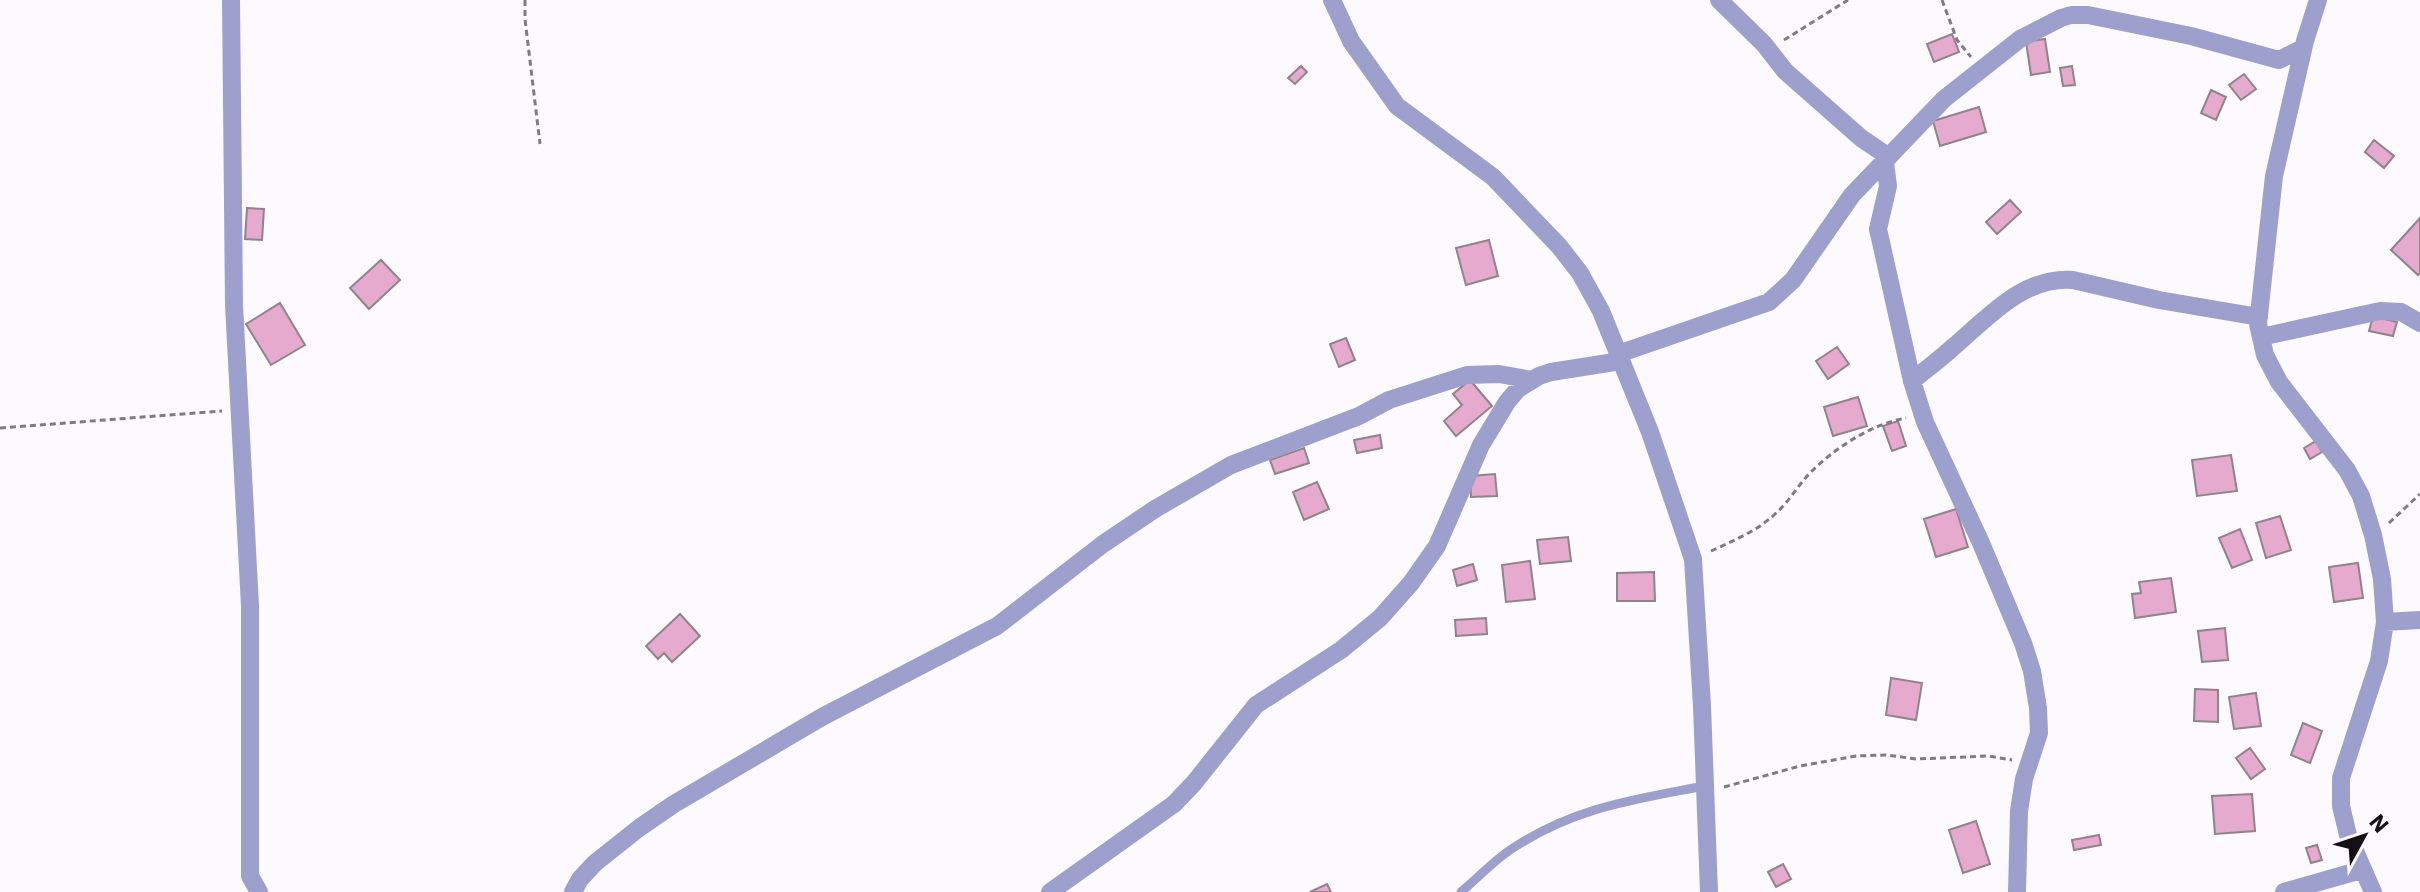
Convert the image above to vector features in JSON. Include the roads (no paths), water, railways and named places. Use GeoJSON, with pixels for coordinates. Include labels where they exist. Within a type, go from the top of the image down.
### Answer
{"type":"FeatureCollection","features":[{"type":"Feature","properties":{"kind":"street"},"geometry":{"type":"LineString","coordinates":[[231,0],[238,410],[250,606],[250,876],[259,892]]}},
{"type":"Feature","properties":{"kind":"street"},"geometry":{"type":"LineString","coordinates":[[1332,0],[1351,41],[1397,106],[1493,177],[1559,246],[1580,273],[1601,311],[1650,432],[1693,559],[1709,892]]}},
{"type":"Feature","properties":{"kind":"street"},"geometry":{"type":"LineString","coordinates":[[1719,0],[1764,44],[1785,71],[1887,160],[1888,186],[1878,229],[1912,381],[1937,451],[1981,543],[2032,671],[2039,733],[2029,762],[2019,811],[2017,892]]}},
{"type":"Feature","properties":{"kind":"street"},"geometry":{"type":"LineString","coordinates":[[2318,0],[2303,48],[2274,176],[2259,317],[2265,355],[2279,382],[2347,470],[2361,496],[2382,579],[2385,622],[2375,673],[2341,778],[2341,806],[2348,835],[2373,892]]}},
{"type":"Feature","properties":{"kind":"street"},"geometry":{"type":"LineString","coordinates":[[1050,892],[1174,804],[1256,705],[1341,650],[1380,618],[1411,583],[1437,546],[1464,481],[1495,420],[1518,389],[1539,376],[1619,357],[1769,302],[1793,280],[1842,207],[1944,99],[2020,39],[2061,18],[2088,15],[2191,36],[2279,60],[2303,48]]}},
{"type":"Feature","properties":{"kind":"street"},"geometry":{"type":"LineString","coordinates":[[2279,60],[2295,85]]}},
{"type":"Feature","properties":{"kind":"street"},"geometry":{"type":"LineString","coordinates":[[1912,381],[1994,310],[2040,283],[2060,279],[2259,317]]}},
{"type":"Feature","properties":{"kind":"street"},"geometry":{"type":"LineString","coordinates":[[2261,337],[2380,311],[2401,312],[2420,323]]}},
{"type":"Feature","properties":{"kind":"street"},"geometry":{"type":"LineString","coordinates":[[573,892],[595,863],[674,804],[822,717],[997,626],[1103,544],[1155,509],[1231,465],[1359,416],[1389,400],[1467,375],[1499,374],[1532,380]]}},
{"type":"Feature","properties":{"kind":"street"},"geometry":{"type":"LineString","coordinates":[[2385,622],[2420,620]]}},
{"type":"Feature","properties":{"kind":"street"},"geometry":{"type":"LineString","coordinates":[[2284,892],[2361,870]]}},
{"type":"Feature","properties":{"kind":"lane"},"geometry":{"type":"LineString","coordinates":[[1461,892],[1509,850],[1553,825],[1600,807],[1704,788]]}}]}
